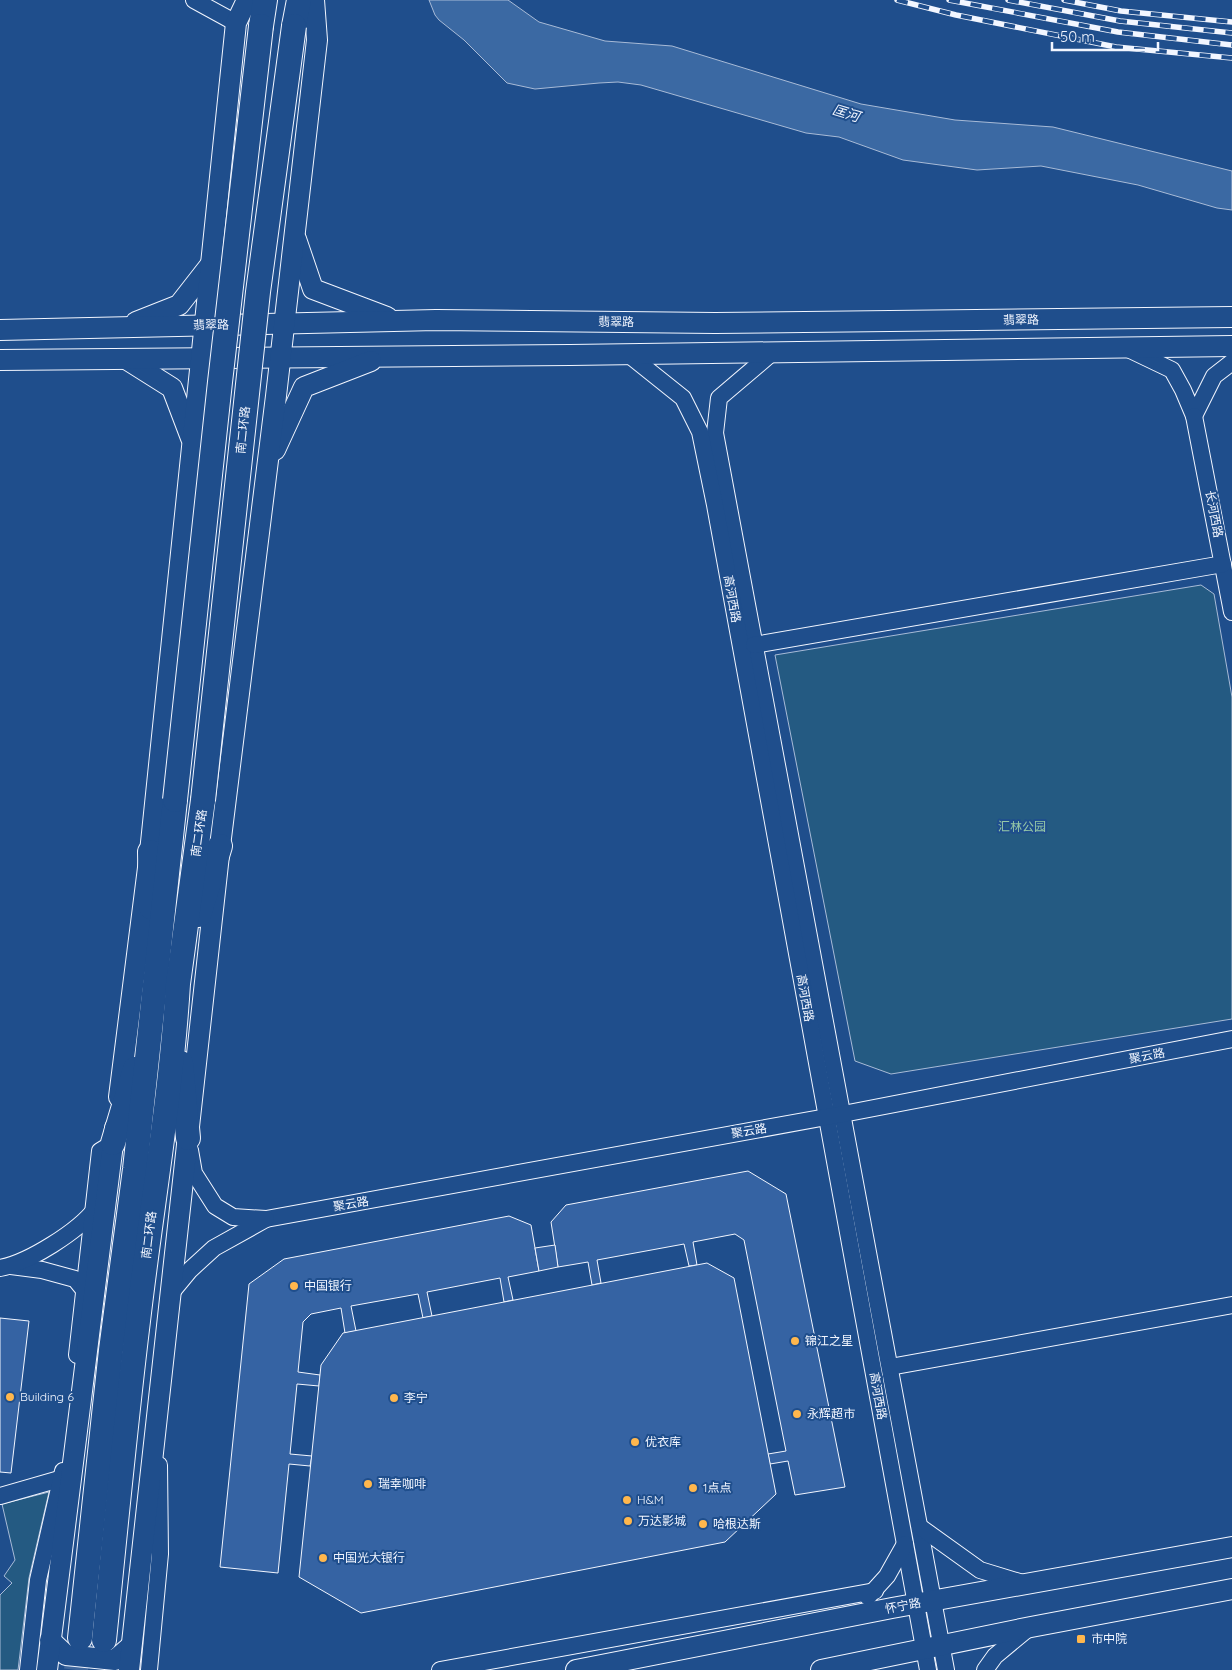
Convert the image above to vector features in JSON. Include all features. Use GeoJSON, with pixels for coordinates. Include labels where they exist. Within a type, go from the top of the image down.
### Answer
{"type":"FeatureCollection","features":[{"type":"Feature","properties":{"kind":"highway","name":"南二环路"},"geometry":{"type":"LineString","coordinates":[[80,1638],[111,1350],[135,1169],[219,392],[265,0]]}},
{"type":"Feature","properties":{"kind":"highway","name":"南二环路"},"geometry":{"type":"LineString","coordinates":[[104,1640],[138,1321],[178,984],[203,800],[258,292],[299,0]]}},
{"type":"Feature","properties":{"kind":"highway"},"geometry":{"type":"LineString","coordinates":[[178,984],[220,846]]}},
{"type":"Feature","properties":{"kind":"highway"},"geometry":{"type":"LineString","coordinates":[[113,1143],[153,1004],[150,852]]}},
{"type":"Feature","properties":{"kind":"highway"},"geometry":{"type":"LineString","coordinates":[[176,1011],[188,1138]]}},
{"type":"Feature","properties":{"kind":"main road"},"geometry":{"type":"LineString","coordinates":[[47,1670],[150,852],[236,23],[247,0]]}},
{"type":"Feature","properties":{"kind":"main road"},"geometry":{"type":"LineString","coordinates":[[129,1670],[220,846],[317,40],[314,0]]}},
{"type":"Feature","properties":{"kind":"main road"},"geometry":{"type":"LineString","coordinates":[[294,233],[314,289],[396,321]]}},
{"type":"Feature","properties":{"kind":"main road"},"geometry":{"type":"LineString","coordinates":[[121,327],[179,305],[211,264]]}},
{"type":"Feature","properties":{"kind":"main road","name":"翡翠路"},"geometry":{"type":"LineString","coordinates":[[0,330],[396,321],[715,323],[1232,317]]}},
{"type":"Feature","properties":{"kind":"main road"},"geometry":{"type":"LineString","coordinates":[[0,360],[1232,346]]}},
{"type":"Feature","properties":{"kind":"main road"},"geometry":{"type":"LineString","coordinates":[[267,467],[304,387],[382,357]]}},
{"type":"Feature","properties":{"kind":"main road"},"geometry":{"type":"LineString","coordinates":[[126,359],[172,388],[193,441]]}},
{"type":"Feature","properties":{"kind":"main road","name":"怀宁路"},"geometry":{"type":"LineString","coordinates":[[576,1670],[924,1602],[1232,1547]]}},
{"type":"Feature","properties":{"kind":"main road"},"geometry":{"type":"LineString","coordinates":[[821,1670],[858,1667],[933,1648],[1031,1627],[1232,1589]]}},
{"type":"Feature","properties":{"kind":"main road"},"geometry":{"type":"LineString","coordinates":[[50,1640],[66,1655],[115,1660],[131,1646]]}},
{"type":"Feature","properties":{"kind":"street"},"geometry":{"type":"LineString","coordinates":[[194,0],[236,23]]}},
{"type":"Feature","properties":{"kind":"street","name":"长河西路"},"geometry":{"type":"LineString","coordinates":[[1124,348],[1172,370],[1194,416],[1232,612]]}},
{"type":"Feature","properties":{"kind":"street","name":"高河西路"},"geometry":{"type":"LineString","coordinates":[[773,352],[719,398],[715,433],[920,1528],[924,1602]]}},
{"type":"Feature","properties":{"kind":"street","name":"高河西路"},"geometry":{"type":"LineString","coordinates":[[628,354],[683,398],[700,432],[715,505],[905,1544],[924,1602],[933,1648],[946,1670]]}},
{"type":"Feature","properties":{"kind":"street"},"geometry":{"type":"LineString","coordinates":[[1194,416],[1214,376],[1232,362]]}},
{"type":"Feature","properties":{"kind":"street"},"geometry":{"type":"LineString","coordinates":[[754,645],[1223,564]]}},
{"type":"Feature","properties":{"kind":"street","name":"聚云路"},"geometry":{"type":"LineString","coordinates":[[266,1219],[843,1114],[1232,1040]]}},
{"type":"Feature","properties":{"kind":"street"},"geometry":{"type":"LineString","coordinates":[[188,1138],[194,1173],[215,1206],[233,1216],[266,1219]]}},
{"type":"Feature","properties":{"kind":"street"},"geometry":{"type":"LineString","coordinates":[[28,1670],[38,1580],[63,1478],[100,1151],[113,1143]]}},
{"type":"Feature","properties":{"kind":"street"},"geometry":{"type":"LineString","coordinates":[[6,1267],[50,1246],[72,1231],[93,1212],[107,1194]]}},
{"type":"Feature","properties":{"kind":"street"},"geometry":{"type":"LineString","coordinates":[[171,1293],[190,1270],[214,1248],[266,1219]]}},
{"type":"Feature","properties":{"kind":"street"},"geometry":{"type":"LineString","coordinates":[[6,1267],[42,1270],[75,1279],[84,1290],[92,1312]]}},
{"type":"Feature","properties":{"kind":"street"},"geometry":{"type":"LineString","coordinates":[[890,1367],[1232,1305]]}},
{"type":"Feature","properties":{"kind":"street"},"geometry":{"type":"LineString","coordinates":[[149,1670],[160,1554],[158,1416]]}},
{"type":"Feature","properties":{"kind":"street"},"geometry":{"type":"LineString","coordinates":[[0,1496],[63,1478]]}},
{"type":"Feature","properties":{"kind":"street"},"geometry":{"type":"LineString","coordinates":[[920,1528],[980,1570],[1026,1584]]}},
{"type":"Feature","properties":{"kind":"street"},"geometry":{"type":"LineString","coordinates":[[842,1618],[875,1591],[887,1576],[905,1544]]}},
{"type":"Feature","properties":{"kind":"street"},"geometry":{"type":"LineString","coordinates":[[440,1670],[875,1591]]}},
{"type":"Feature","properties":{"kind":"street"},"geometry":{"type":"LineString","coordinates":[[985,1670],[995,1656],[1031,1627]]}},
{"type":"Feature","properties":{"kind":"street","name":"高河西路"},"geometry":{"type":"LineString","coordinates":[[928,1670],[933,1648]]}},
{"type":"Feature","properties":{"kind":"green space","name":"汇林公园"},"geometry":{"type":"Polygon","coordinates":[[[1201,585],[1214,594],[1232,697],[1232,1019],[891,1074],[855,1061],[775,655],[1201,585]]]}},
{"type":"Feature","properties":{"kind":"green space"},"geometry":{"type":"Polygon","coordinates":[[[49,1492],[29,1578],[18,1670],[0,1670],[0,1595],[12,1583],[4,1576],[15,1560],[2,1504],[49,1492]]]}},
{"type":"Feature","properties":{"kind":"water","name":"匡河"},"geometry":{"type":"Polygon","coordinates":[[[429,0],[508,0],[539,22],[605,41],[672,46],[861,104],[955,120],[1053,127],[1232,171],[1232,210],[1217,208],[1138,185],[1041,166],[977,170],[903,160],[839,137],[806,133],[641,85],[618,82],[535,89],[507,83],[464,40],[439,20],[429,0]]]}},
{"type":"Feature","properties":{"kind":"building"},"geometry":{"type":"Polygon","coordinates":[[[748,1171],[786,1194],[845,1487],[795,1495],[788,1461],[770,1464],[768,1454],[786,1451],[744,1240],[735,1234],[693,1242],[697,1265],[689,1266],[684,1244],[597,1260],[601,1283],[592,1285],[588,1262],[558,1267],[551,1222],[566,1205],[748,1171]]]}},
{"type":"Feature","properties":{"kind":"building"},"geometry":{"type":"Polygon","coordinates":[[[509,1216],[531,1225],[539,1271],[508,1277],[513,1300],[504,1302],[500,1278],[427,1292],[432,1316],[423,1318],[418,1294],[351,1306],[356,1331],[345,1333],[341,1308],[311,1314],[303,1322],[298,1372],[320,1375],[319,1386],[297,1384],[290,1454],[312,1456],[310,1466],[289,1464],[278,1573],[220,1567],[249,1284],[284,1259],[509,1216]]]}},
{"type":"Feature","properties":{"kind":"building"},"geometry":{"type":"Polygon","coordinates":[[[555,1245],[558,1267],[539,1271],[535,1248],[555,1245]]]}},
{"type":"Feature","properties":{"kind":"building"},"geometry":{"type":"Polygon","coordinates":[[[707,1263],[734,1278],[776,1494],[725,1542],[361,1613],[299,1577],[321,1365],[343,1333],[707,1263]]]}},
{"type":"Feature","properties":{"kind":"building","name":"Building 6"},"geometry":{"type":"Polygon","coordinates":[[[0,1318],[29,1321],[11,1473],[0,1472],[0,1318]]]}},
{"type":"Feature","properties":{"kind":"tunnel"},"geometry":{"type":"LineString","coordinates":[[76,1670],[80,1638]]}},
{"type":"Feature","properties":{"kind":"railway"},"geometry":{"type":"LineString","coordinates":[[897,0],[956,15],[1116,47],[1232,58]]}},
{"type":"Feature","properties":{"kind":"railway"},"geometry":{"type":"LineString","coordinates":[[949,0],[1118,32],[1232,45]]}},
{"type":"Feature","properties":{"kind":"railway"},"geometry":{"type":"LineString","coordinates":[[1008,0],[1120,21],[1232,33]]}},
{"type":"Feature","properties":{"kind":"railway"},"geometry":{"type":"LineString","coordinates":[[1064,0],[1121,11],[1232,22]]}},
{"type":"Feature","properties":{"kind":"place","name":"中国银行"},"geometry":{"type":"Point","coordinates":[294,1286]}},
{"type":"Feature","properties":{"kind":"place","name":"锦江之星"},"geometry":{"type":"Point","coordinates":[795,1341]}},
{"type":"Feature","properties":{"kind":"place","name":"Building 6"},"geometry":{"type":"Point","coordinates":[10,1397]}},
{"type":"Feature","properties":{"kind":"place","name":"李宁"},"geometry":{"type":"Point","coordinates":[394,1398]}},
{"type":"Feature","properties":{"kind":"place","name":"永辉超市"},"geometry":{"type":"Point","coordinates":[797,1414]}},
{"type":"Feature","properties":{"kind":"place","name":"优衣库"},"geometry":{"type":"Point","coordinates":[635,1442]}},
{"type":"Feature","properties":{"kind":"place","name":"瑞幸咖啡"},"geometry":{"type":"Point","coordinates":[368,1484]}},
{"type":"Feature","properties":{"kind":"place","name":"1点点"},"geometry":{"type":"Point","coordinates":[693,1488]}},
{"type":"Feature","properties":{"kind":"place","name":"H&M"},"geometry":{"type":"Point","coordinates":[627,1500]}},
{"type":"Feature","properties":{"kind":"place","name":"万达影城"},"geometry":{"type":"Point","coordinates":[628,1521]}},
{"type":"Feature","properties":{"kind":"place","name":"哈根达斯"},"geometry":{"type":"Point","coordinates":[703,1524]}},
{"type":"Feature","properties":{"kind":"place","name":"中国光大银行"},"geometry":{"type":"Point","coordinates":[323,1558]}},
{"type":"Feature","properties":{"kind":"place","name":"市中院"},"geometry":{"type":"Point","coordinates":[1081,1639]}}]}
